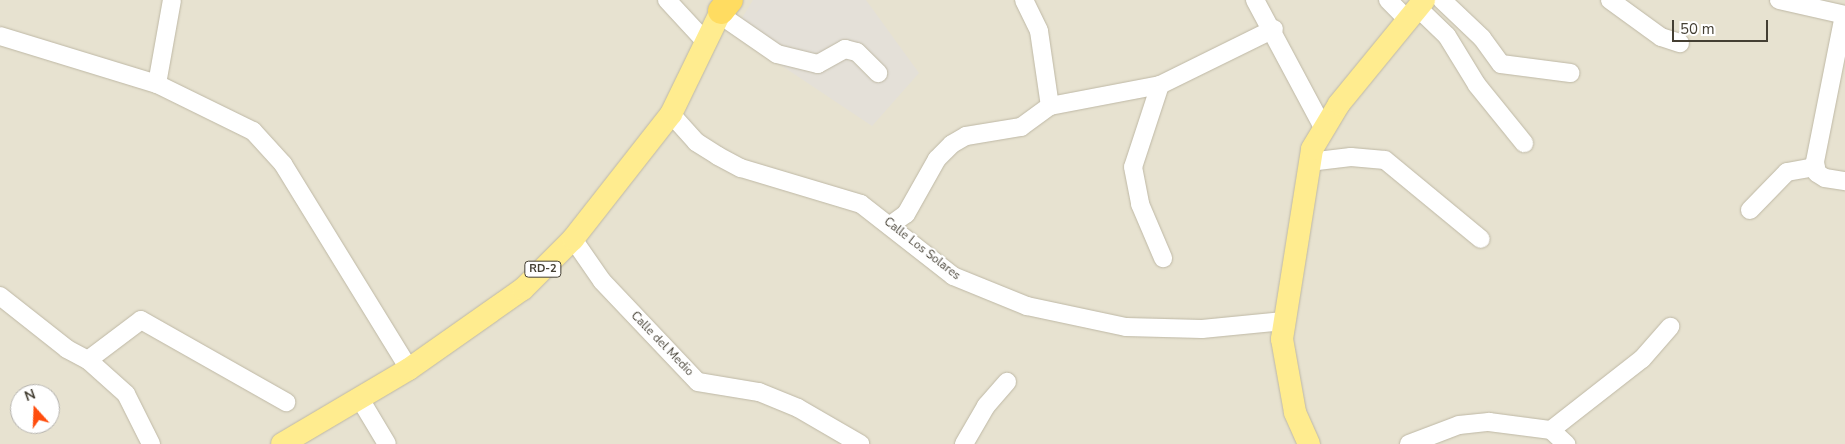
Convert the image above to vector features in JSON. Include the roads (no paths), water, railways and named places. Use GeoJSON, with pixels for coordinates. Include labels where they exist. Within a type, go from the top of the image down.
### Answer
{"type":"FeatureCollection","features":[{"type":"Feature","properties":{"kind":"main road","name":"RD-2"},"geometry":{"type":"LineString","coordinates":[[282,444],[409,369],[523,290],[573,239],[670,114],[704,40],[724,6]]}},
{"type":"Feature","properties":{"kind":"main road"},"geometry":{"type":"LineString","coordinates":[[1309,444],[1295,412],[1282,339],[1309,162],[1324,128],[1417,9]]}},
{"type":"Feature","properties":{"kind":"street"},"geometry":{"type":"LineString","coordinates":[[157,84],[172,0]]}},
{"type":"Feature","properties":{"kind":"street"},"geometry":{"type":"LineString","coordinates":[[667,0],[704,40]]}},
{"type":"Feature","properties":{"kind":"street"},"geometry":{"type":"LineString","coordinates":[[1024,0],[1039,31],[1050,106]]}},
{"type":"Feature","properties":{"kind":"street"},"geometry":{"type":"LineString","coordinates":[[1255,0],[1274,29],[1324,128]]}},
{"type":"Feature","properties":{"kind":"street"},"geometry":{"type":"LineString","coordinates":[[1388,0],[1417,9],[1446,36],[1477,85],[1524,143]]}},
{"type":"Feature","properties":{"kind":"street"},"geometry":{"type":"LineString","coordinates":[[1442,0],[1482,38],[1501,64],[1570,73]]}},
{"type":"Feature","properties":{"kind":"street"},"geometry":{"type":"LineString","coordinates":[[1610,0],[1661,37],[1680,43]]}},
{"type":"Feature","properties":{"kind":"street"},"geometry":{"type":"LineString","coordinates":[[1779,0],[1845,15],[1816,164],[1825,178],[1845,181]]}},
{"type":"Feature","properties":{"kind":"street"},"geometry":{"type":"LineString","coordinates":[[724,6],[777,54],[818,64],[845,49],[857,52],[878,73]]}},
{"type":"Feature","properties":{"kind":"street"},"geometry":{"type":"LineString","coordinates":[[892,224],[906,214],[937,159],[952,144],[1021,127],[1050,106],[1160,85],[1274,29]]}},
{"type":"Feature","properties":{"kind":"street"},"geometry":{"type":"LineString","coordinates":[[0,36],[157,84],[253,131],[283,164],[409,369]]}},
{"type":"Feature","properties":{"kind":"street"},"geometry":{"type":"LineString","coordinates":[[1160,85],[1133,167],[1140,204],[1163,258]]}},
{"type":"Feature","properties":{"kind":"street","name":"Calle Los Solares"},"geometry":{"type":"LineString","coordinates":[[670,114],[696,142],[741,168],[861,204],[892,224],[970,286],[1094,322],[1168,329],[1284,322]]}},
{"type":"Feature","properties":{"kind":"street"},"geometry":{"type":"LineString","coordinates":[[1309,162],[1351,157],[1385,160],[1481,239]]}},
{"type":"Feature","properties":{"kind":"street"},"geometry":{"type":"LineString","coordinates":[[1750,210],[1787,172],[1816,164]]}},
{"type":"Feature","properties":{"kind":"street","name":"Calle del Medio"},"geometry":{"type":"LineString","coordinates":[[573,239],[602,280],[698,382],[759,392],[798,408],[850,442]]}},
{"type":"Feature","properties":{"kind":"street"},"geometry":{"type":"LineString","coordinates":[[0,296],[67,349],[88,360],[126,394],[151,444]]}},
{"type":"Feature","properties":{"kind":"street"},"geometry":{"type":"LineString","coordinates":[[88,360],[141,320],[286,402]]}},
{"type":"Feature","properties":{"kind":"street"},"geometry":{"type":"LineString","coordinates":[[1551,430],[1642,359],[1670,327]]}},
{"type":"Feature","properties":{"kind":"street"},"geometry":{"type":"LineString","coordinates":[[964,444],[986,406],[1007,382]]}},
{"type":"Feature","properties":{"kind":"street"},"geometry":{"type":"LineString","coordinates":[[360,399],[387,444]]}},
{"type":"Feature","properties":{"kind":"street"},"geometry":{"type":"LineString","coordinates":[[1409,444],[1474,423],[1551,430],[1566,444]]}}]}
